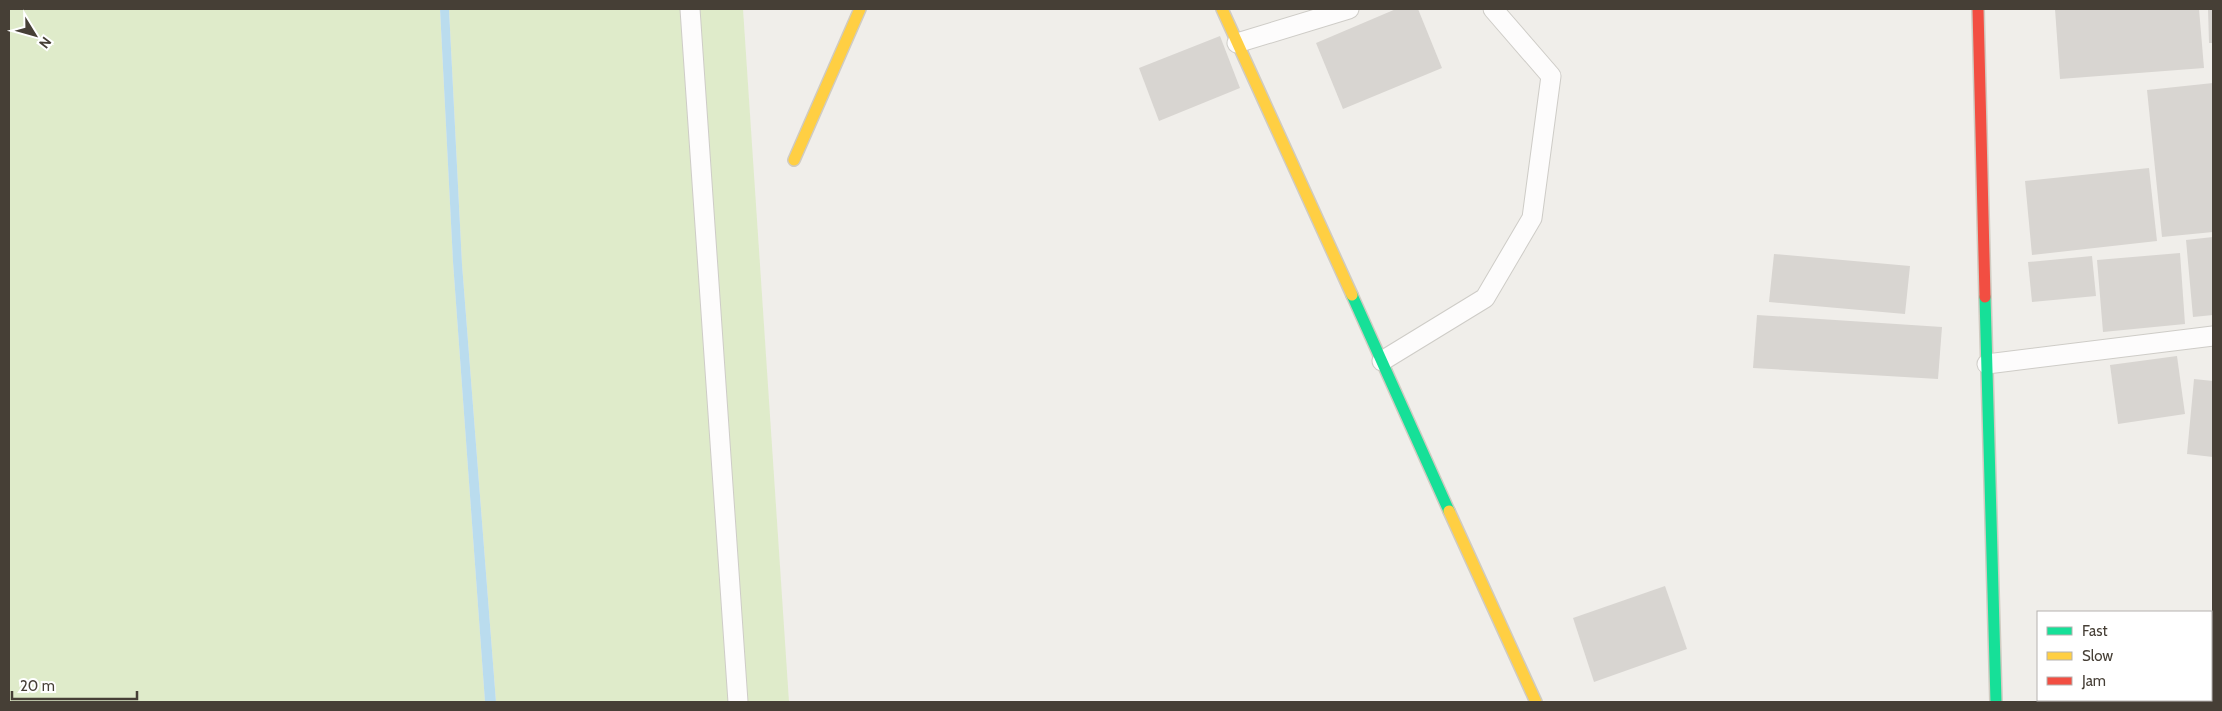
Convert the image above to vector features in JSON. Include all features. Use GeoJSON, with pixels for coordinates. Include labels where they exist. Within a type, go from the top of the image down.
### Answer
{"type":"FeatureCollection","features":[{"type":"Feature","properties":{"kind":"street"},"geometry":{"type":"LineString","coordinates":[[794,160],[860,9]]}},
{"type":"Feature","properties":{"kind":"street"},"geometry":{"type":"LineString","coordinates":[[1222,9],[1536,702]]}},
{"type":"Feature","properties":{"kind":"street"},"geometry":{"type":"LineString","coordinates":[[1978,9],[1996,702]]}},
{"type":"Feature","properties":{"kind":"lane"},"geometry":{"type":"LineString","coordinates":[[690,9],[738,702]]}},
{"type":"Feature","properties":{"kind":"lane"},"geometry":{"type":"LineString","coordinates":[[1237,43],[1349,9]]}},
{"type":"Feature","properties":{"kind":"lane"},"geometry":{"type":"LineString","coordinates":[[1382,361],[1485,298],[1532,218],[1551,76],[1493,9]]}},
{"type":"Feature","properties":{"kind":"lane"},"geometry":{"type":"LineString","coordinates":[[1987,364],[2213,336]]}},
{"type":"Feature","properties":{"kind":"green space"},"geometry":{"type":"Polygon","coordinates":[[[9,9],[440,9],[453,262],[485,702],[9,702],[9,9]]]}},
{"type":"Feature","properties":{"kind":"green space"},"geometry":{"type":"Polygon","coordinates":[[[449,9],[743,9],[789,702],[496,702],[462,264],[449,9]]]}},
{"type":"Feature","properties":{"kind":"water"},"geometry":{"type":"Polygon","coordinates":[[[440,9],[449,9],[462,264],[496,702],[485,702],[453,262],[440,9]]]}},
{"type":"Feature","properties":{"kind":"building"},"geometry":{"type":"Polygon","coordinates":[[[1396,9],[1418,9],[1442,68],[1343,109],[1316,43],[1396,9]]]}},
{"type":"Feature","properties":{"kind":"building"},"geometry":{"type":"Polygon","coordinates":[[[2055,9],[2199,9],[2204,68],[2060,79],[2055,9]]]}},
{"type":"Feature","properties":{"kind":"building"},"geometry":{"type":"Polygon","coordinates":[[[2208,9],[2213,9],[2213,43],[2209,43],[2208,9]]]}},
{"type":"Feature","properties":{"kind":"building"},"geometry":{"type":"Polygon","coordinates":[[[1220,36],[1240,88],[1159,121],[1139,68],[1220,36]]]}},
{"type":"Feature","properties":{"kind":"building"},"geometry":{"type":"Polygon","coordinates":[[[2213,83],[2213,232],[2162,237],[2147,90],[2213,83]]]}},
{"type":"Feature","properties":{"kind":"building"},"geometry":{"type":"Polygon","coordinates":[[[2149,168],[2157,241],[2032,255],[2025,181],[2149,168]]]}},
{"type":"Feature","properties":{"kind":"building"},"geometry":{"type":"Polygon","coordinates":[[[2213,237],[2213,315],[2193,317],[2186,240],[2213,237]]]}},
{"type":"Feature","properties":{"kind":"building"},"geometry":{"type":"Polygon","coordinates":[[[2180,253],[2185,324],[2103,332],[2097,260],[2180,253]]]}},
{"type":"Feature","properties":{"kind":"building"},"geometry":{"type":"Polygon","coordinates":[[[1774,254],[1910,266],[1905,314],[1769,302],[1774,254]]]}},
{"type":"Feature","properties":{"kind":"building"},"geometry":{"type":"Polygon","coordinates":[[[2092,256],[2096,296],[2032,302],[2028,262],[2092,256]]]}},
{"type":"Feature","properties":{"kind":"building"},"geometry":{"type":"Polygon","coordinates":[[[1757,315],[1942,327],[1938,379],[1753,368],[1757,315]]]}},
{"type":"Feature","properties":{"kind":"building"},"geometry":{"type":"Polygon","coordinates":[[[2177,356],[2185,414],[2118,424],[2110,365],[2177,356]]]}},
{"type":"Feature","properties":{"kind":"building"},"geometry":{"type":"Polygon","coordinates":[[[2194,379],[2213,381],[2213,457],[2187,454],[2194,379]]]}},
{"type":"Feature","properties":{"kind":"building"},"geometry":{"type":"Polygon","coordinates":[[[1665,586],[1687,649],[1594,682],[1573,618],[1665,586]]]}},
{"type":"Feature","properties":{"kind":"building"},"geometry":{"type":"Polygon","coordinates":[[[2053,701],[2159,701],[2159,702],[2053,701]]]}},
{"type":"Feature","properties":{"kind":"traffic: fast"},"geometry":{"type":"LineString","coordinates":[[1352,295],[1449,511]]}},
{"type":"Feature","properties":{"kind":"traffic: fast"},"geometry":{"type":"LineString","coordinates":[[1985,297],[1996,702]]}},
{"type":"Feature","properties":{"kind":"traffic: slow"},"geometry":{"type":"LineString","coordinates":[[794,160],[860,9]]}},
{"type":"Feature","properties":{"kind":"traffic: slow"},"geometry":{"type":"LineString","coordinates":[[1222,9],[1352,295]]}},
{"type":"Feature","properties":{"kind":"traffic: slow"},"geometry":{"type":"LineString","coordinates":[[1449,511],[1536,702]]}},
{"type":"Feature","properties":{"kind":"traffic: jam"},"geometry":{"type":"LineString","coordinates":[[1978,9],[1985,297]]}}]}
